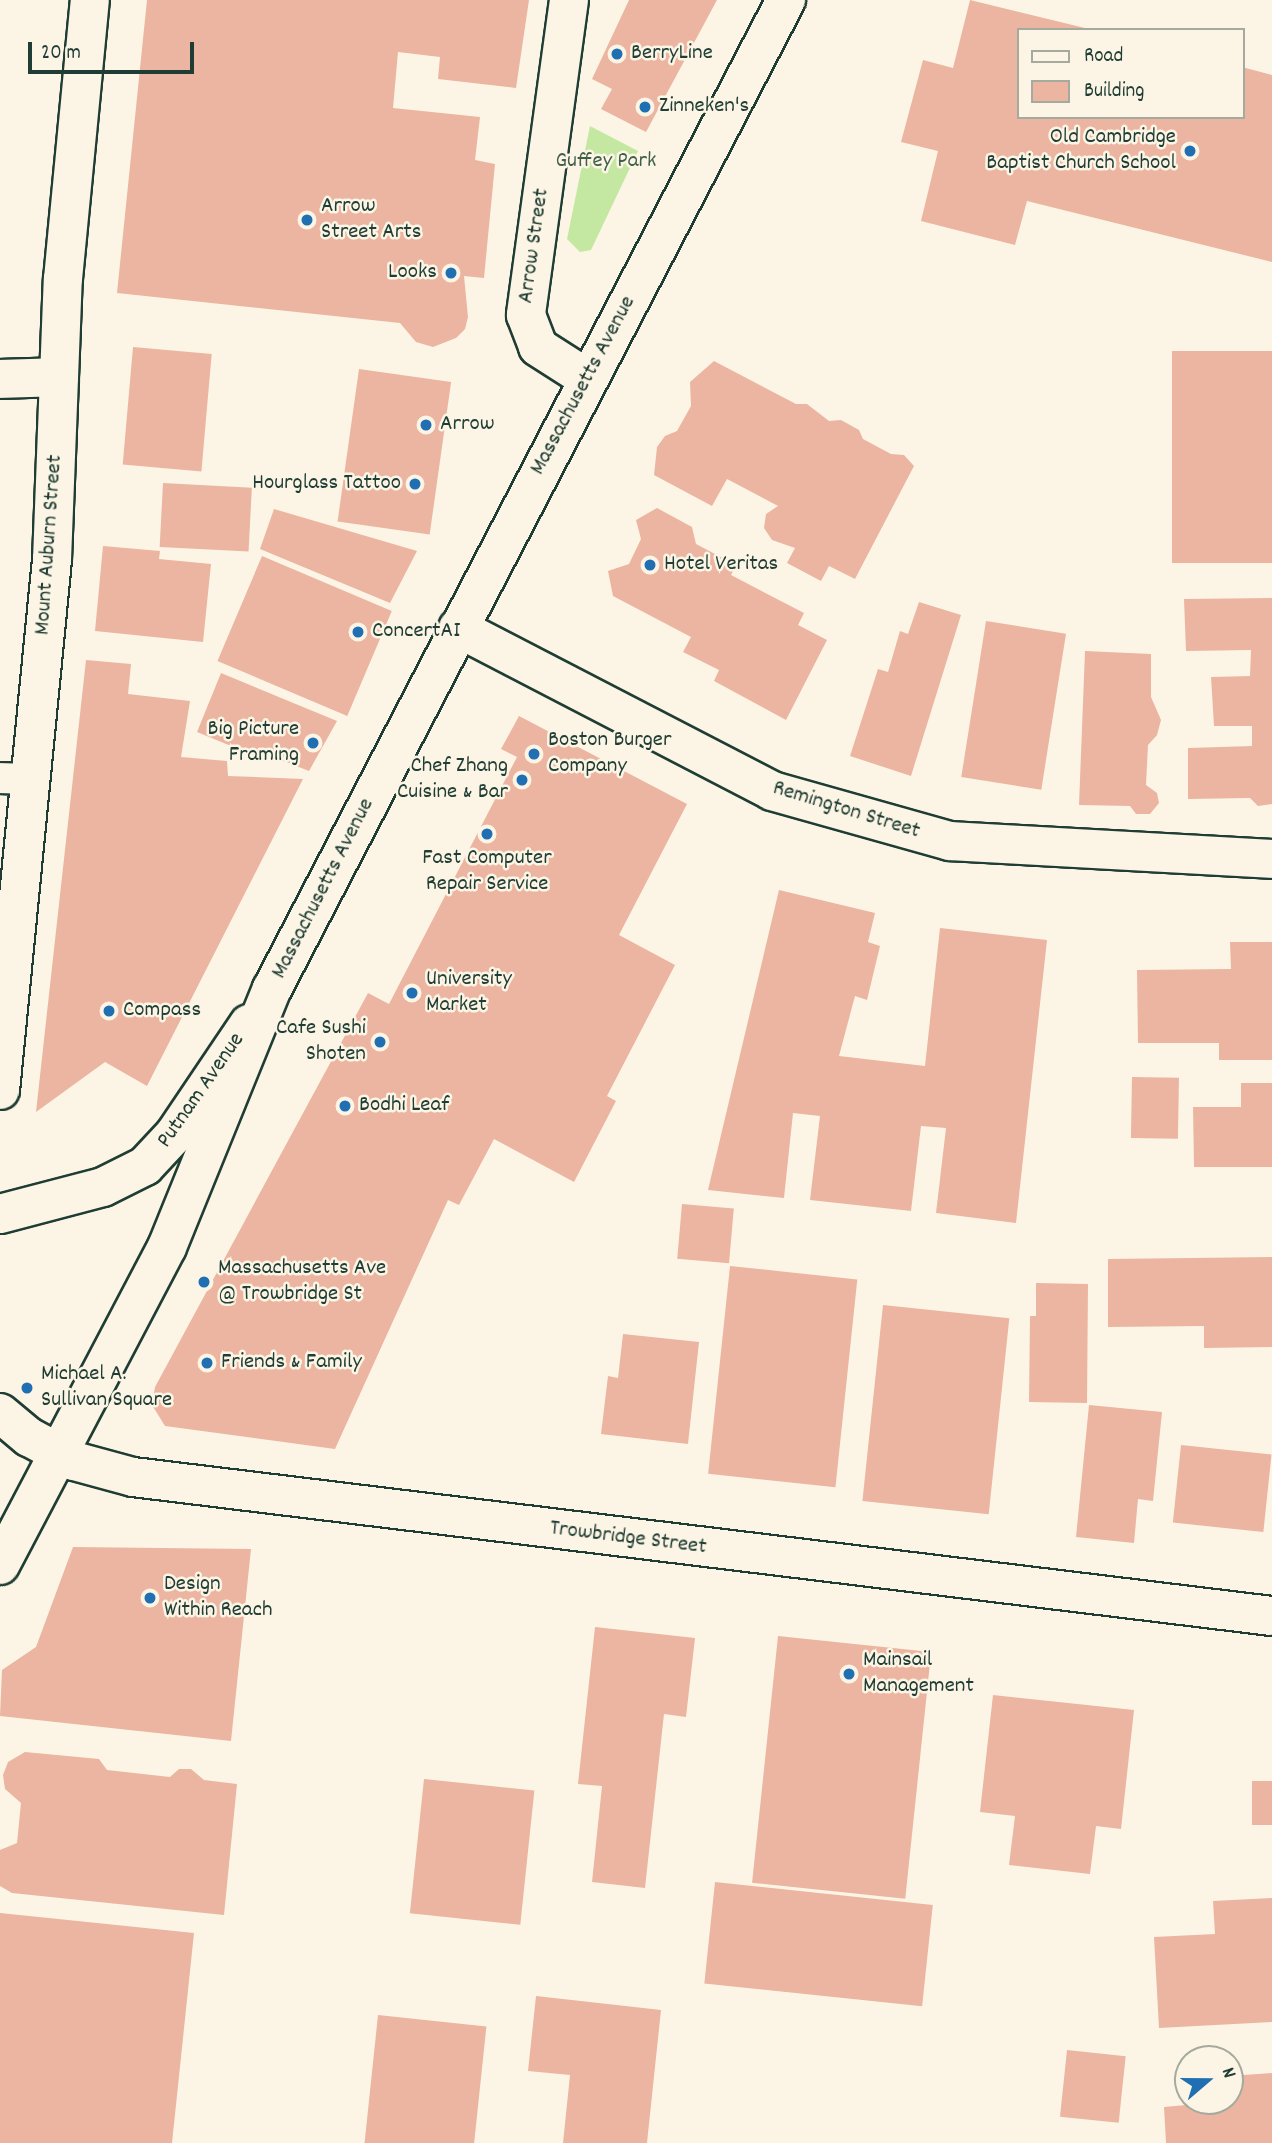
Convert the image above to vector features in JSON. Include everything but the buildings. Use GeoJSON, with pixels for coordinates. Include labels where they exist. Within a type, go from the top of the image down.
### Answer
{"type":"FeatureCollection","features":[{"type":"Feature","properties":{"kind":"main road","name":"Mount Auburn Street"},"geometry":{"type":"LineString","coordinates":[[0,1090],[16,779],[52,560],[63,279],[90,0]]}},
{"type":"Feature","properties":{"kind":"main road","name":"Arrow Street"},"geometry":{"type":"LineString","coordinates":[[569,0],[526,316],[538,347],[588,379]]}},
{"type":"Feature","properties":{"kind":"main road","name":"Massachusetts Avenue"},"geometry":{"type":"LineString","coordinates":[[0,1565],[167,1247],[272,989],[786,0]]}},
{"type":"Feature","properties":{"kind":"main road"},"geometry":{"type":"LineString","coordinates":[[0,379],[59,377]]}},
{"type":"Feature","properties":{"kind":"main road","name":"Remington Street"},"geometry":{"type":"LineString","coordinates":[[458,628],[772,791],[950,841],[1272,859]]}},
{"type":"Feature","properties":{"kind":"main road","name":"Putnam Avenue"},"geometry":{"type":"LineString","coordinates":[[0,1214],[103,1187],[152,1161],[272,989]]}},
{"type":"Feature","properties":{"kind":"main road","name":"Trowbridge Street"},"geometry":{"type":"LineString","coordinates":[[0,1413],[60,1454],[133,1477],[1272,1616]]}},
{"type":"Feature","properties":{"kind":"green space","name":"Guffey Park"},"geometry":{"type":"Polygon","coordinates":[[[590,126],[638,151],[591,250],[580,252],[567,239],[590,126]]]}},
{"type":"Feature","properties":{"kind":"place","name":"BerryLine"},"geometry":{"type":"Point","coordinates":[617,54]}},
{"type":"Feature","properties":{"kind":"place","name":"Zinneken's"},"geometry":{"type":"Point","coordinates":[645,107]}},
{"type":"Feature","properties":{"kind":"place","name":"Old Cambridge Baptist Church School"},"geometry":{"type":"Point","coordinates":[1190,151]}},
{"type":"Feature","properties":{"kind":"place","name":"Arrow Street Arts"},"geometry":{"type":"Point","coordinates":[307,220]}},
{"type":"Feature","properties":{"kind":"place","name":"Looks"},"geometry":{"type":"Point","coordinates":[451,273]}},
{"type":"Feature","properties":{"kind":"place","name":"Arrow"},"geometry":{"type":"Point","coordinates":[426,425]}},
{"type":"Feature","properties":{"kind":"place","name":"Hourglass Tattoo"},"geometry":{"type":"Point","coordinates":[415,484]}},
{"type":"Feature","properties":{"kind":"place","name":"Hotel Veritas"},"geometry":{"type":"Point","coordinates":[650,565]}},
{"type":"Feature","properties":{"kind":"place","name":"ConcertAI"},"geometry":{"type":"Point","coordinates":[358,632]}},
{"type":"Feature","properties":{"kind":"place","name":"Big Picture Framing"},"geometry":{"type":"Point","coordinates":[313,743]}},
{"type":"Feature","properties":{"kind":"place","name":"Boston Burger Company"},"geometry":{"type":"Point","coordinates":[534,754]}},
{"type":"Feature","properties":{"kind":"place","name":"Chef Zhang Cuisine & Bar"},"geometry":{"type":"Point","coordinates":[522,780]}},
{"type":"Feature","properties":{"kind":"place","name":"Fast Computer Repair Service"},"geometry":{"type":"Point","coordinates":[487,834]}},
{"type":"Feature","properties":{"kind":"place","name":"University Market"},"geometry":{"type":"Point","coordinates":[412,993]}},
{"type":"Feature","properties":{"kind":"place","name":"Compass"},"geometry":{"type":"Point","coordinates":[109,1011]}},
{"type":"Feature","properties":{"kind":"place","name":"Cafe Sushi Shoten"},"geometry":{"type":"Point","coordinates":[380,1042]}},
{"type":"Feature","properties":{"kind":"place","name":"Bodhi Leaf"},"geometry":{"type":"Point","coordinates":[345,1106]}},
{"type":"Feature","properties":{"kind":"place","name":"Massachusetts Ave @ Trowbridge St"},"geometry":{"type":"Point","coordinates":[204,1282]}},
{"type":"Feature","properties":{"kind":"place","name":"Friends & Family"},"geometry":{"type":"Point","coordinates":[207,1363]}},
{"type":"Feature","properties":{"kind":"place","name":"Michael A. Sullivan Square"},"geometry":{"type":"Point","coordinates":[27,1388]}},
{"type":"Feature","properties":{"kind":"place","name":"Design Within Reach"},"geometry":{"type":"Point","coordinates":[150,1598]}},
{"type":"Feature","properties":{"kind":"place","name":"Mainsail Management"},"geometry":{"type":"Point","coordinates":[849,1674]}}]}
